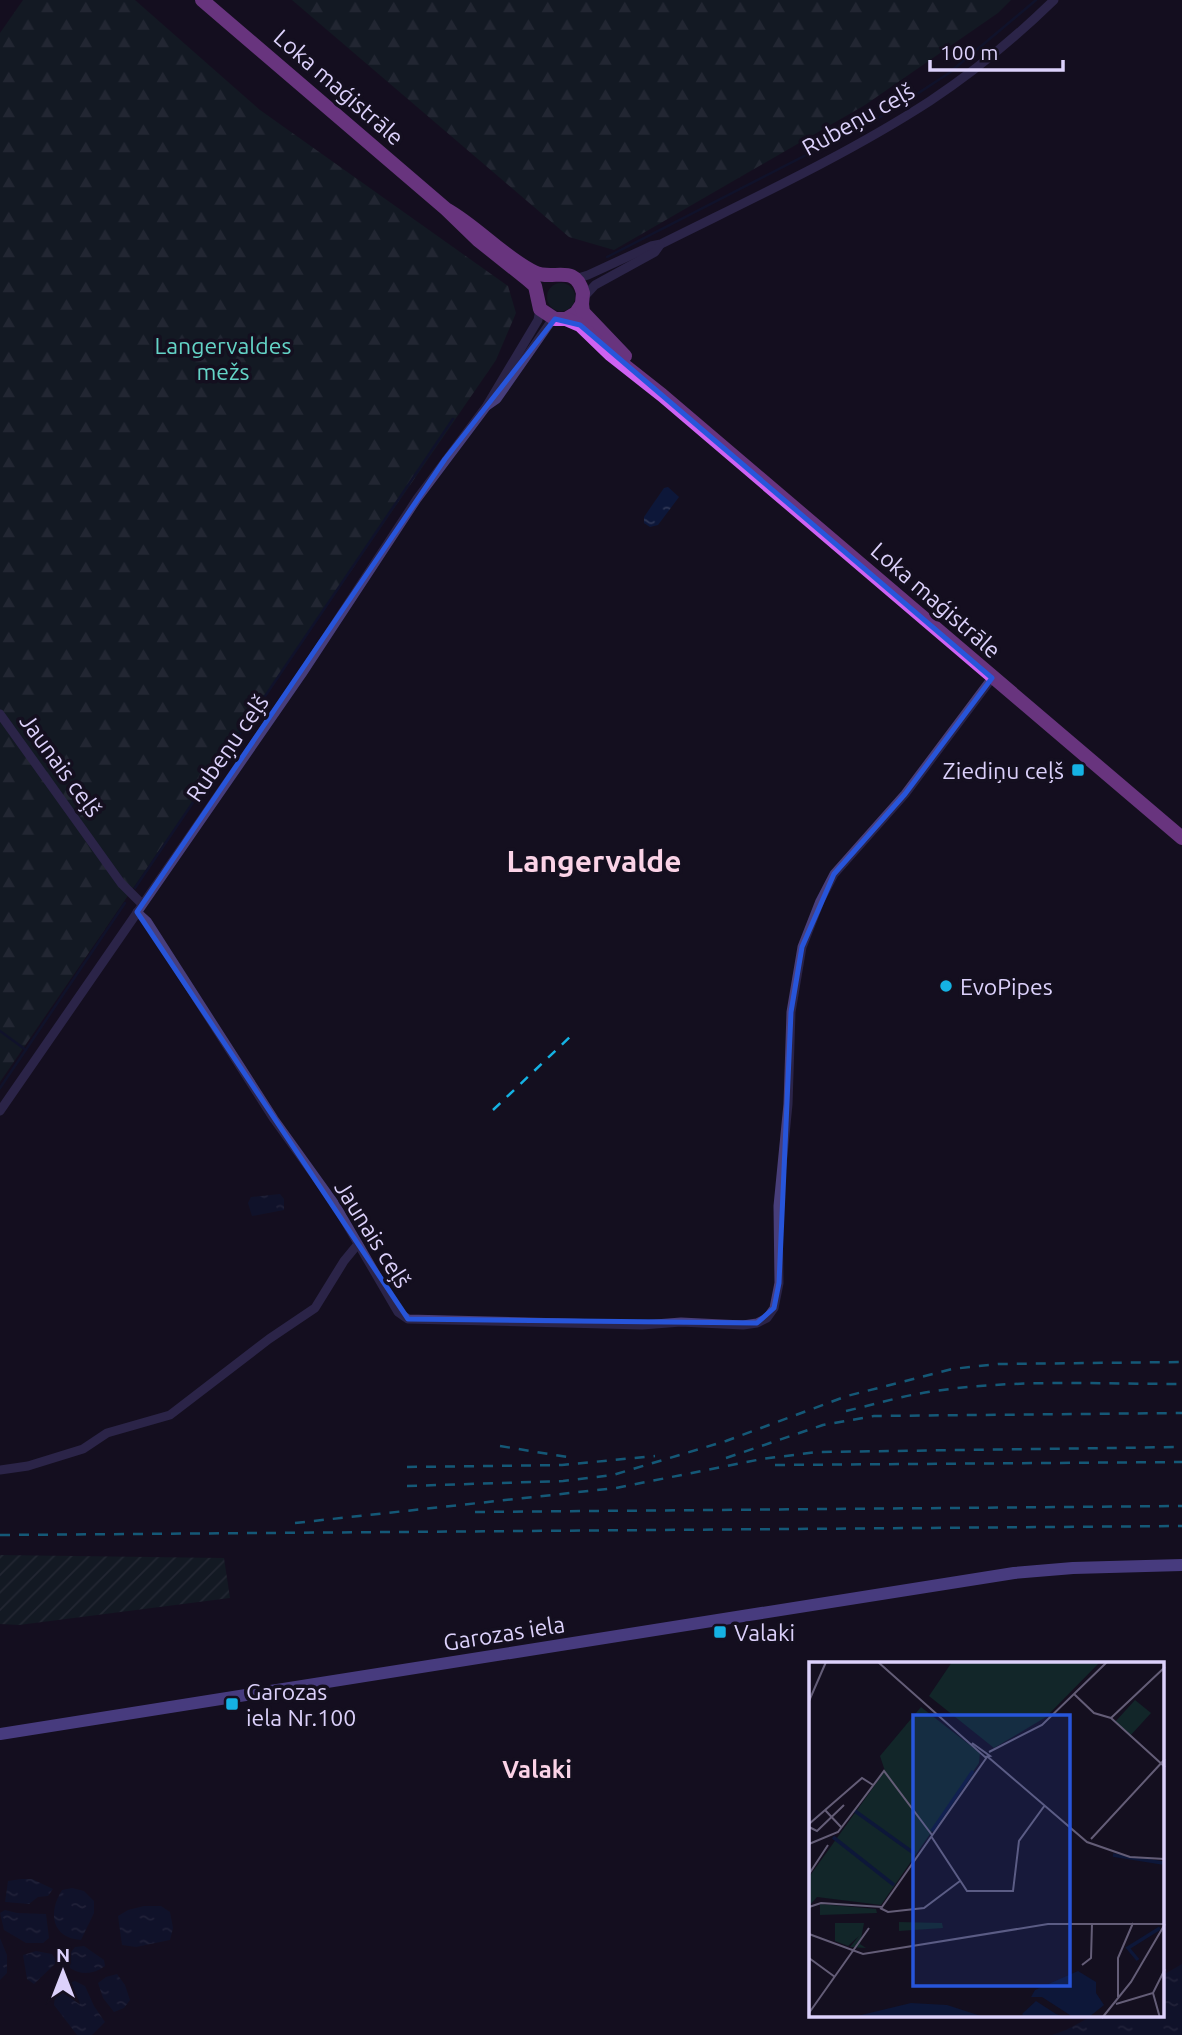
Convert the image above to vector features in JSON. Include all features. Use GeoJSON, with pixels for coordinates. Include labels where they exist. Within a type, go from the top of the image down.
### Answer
{"type":"FeatureCollection","features":[{"type":"Feature","properties":{"kind":"main road","name":"Loka maģistrāle"},"geometry":{"type":"LineString","coordinates":[[202,0],[446,209],[478,240],[527,279],[537,292]]}},
{"type":"Feature","properties":{"kind":"main road","name":"Loka maģistrāle"},"geometry":{"type":"LineString","coordinates":[[446,209],[533,271],[549,276],[565,274],[575,279],[581,288],[583,312],[662,394]]}},
{"type":"Feature","properties":{"kind":"main road"},"geometry":{"type":"LineString","coordinates":[[540,309],[537,292],[539,285],[549,276]]}},
{"type":"Feature","properties":{"kind":"main road"},"geometry":{"type":"LineString","coordinates":[[561,319],[576,313],[582,301]]}},
{"type":"Feature","properties":{"kind":"main road","name":"Loka maģistrāle"},"geometry":{"type":"LineString","coordinates":[[540,309],[580,325],[610,354],[662,394],[1182,838]]}},
{"type":"Feature","properties":{"kind":"main road","name":"Garozas iela"},"geometry":{"type":"LineString","coordinates":[[0,1734],[1014,1573],[1094,1567],[1182,1565]]}},
{"type":"Feature","properties":{"kind":"street","name":"Rubeņu ceļš"},"geometry":{"type":"LineString","coordinates":[[575,279],[661,244],[848,149],[909,114],[970,73],[1054,0]]}},
{"type":"Feature","properties":{"kind":"street","name":"Rubeņu ceļš"},"geometry":{"type":"LineString","coordinates":[[582,301],[594,285],[654,252],[661,244]]}},
{"type":"Feature","properties":{"kind":"street","name":"Rubeņu ceļš"},"geometry":{"type":"LineString","coordinates":[[0,1111],[288,694],[424,489],[486,407],[538,320],[540,309]]}},
{"type":"Feature","properties":{"kind":"street","name":"Rubeņu ceļš"},"geometry":{"type":"LineString","coordinates":[[486,407],[497,399],[550,323],[561,319]]}},
{"type":"Feature","properties":{"kind":"street","name":"Jaunais ceļš"},"geometry":{"type":"LineString","coordinates":[[0,714],[140,908],[274,1119],[335,1204],[398,1312],[408,1319],[743,1325],[767,1318],[774,1308],[779,1283],[778,1206],[788,1104],[791,1012],[802,947],[834,874],[905,794],[992,678]]}},
{"type":"Feature","properties":{"kind":"street"},"geometry":{"type":"LineString","coordinates":[[0,1469],[28,1466],[83,1449],[118,1428],[170,1415],[269,1339],[315,1308],[344,1261],[358,1244]]}},
{"type":"Feature","properties":{"kind":"highlighted area"},"geometry":{"type":"Polygon","coordinates":[[[555,319],[580,325],[992,678],[905,794],[834,874],[802,947],[791,1012],[779,1283],[774,1308],[757,1323],[408,1319],[137,912],[445,459],[555,319]]]}},
{"type":"Feature","properties":{"kind":"green space","name":"Langervaldes mežs"},"geometry":{"type":"Polygon","coordinates":[[[23,0],[135,0],[260,110],[508,286],[516,313],[496,360],[0,1082],[0,33],[23,0]]]}},
{"type":"Feature","properties":{"kind":"green space"},"geometry":{"type":"Polygon","coordinates":[[[292,0],[1011,0],[998,13],[865,105],[614,250],[569,237],[292,0]]]}},
{"type":"Feature","properties":{"kind":"green space"},"geometry":{"type":"Polygon","coordinates":[[[561,283],[571,287],[575,297],[571,307],[561,311],[551,307],[547,297],[551,287],[561,283]]]}},
{"type":"Feature","properties":{"kind":"green space"},"geometry":{"type":"Polygon","coordinates":[[[0,1555],[224,1558],[230,1598],[19,1625],[0,1624],[0,1555]]]}},
{"type":"Feature","properties":{"kind":"water"},"geometry":{"type":"Polygon","coordinates":[[[668,487],[679,497],[658,525],[650,527],[644,523],[644,517],[664,488],[668,487]]]}},
{"type":"Feature","properties":{"kind":"water"},"geometry":{"type":"Polygon","coordinates":[[[280,1194],[284,1199],[284,1210],[252,1216],[248,1203],[251,1197],[280,1194]]]}},
{"type":"Feature","properties":{"kind":"water"},"geometry":{"type":"Polygon","coordinates":[[[32,1879],[53,1889],[48,1896],[38,1897],[29,1904],[5,1902],[8,1881],[32,1879]]]}},
{"type":"Feature","properties":{"kind":"water"},"geometry":{"type":"Polygon","coordinates":[[[72,1888],[84,1891],[94,1901],[94,1913],[81,1940],[63,1934],[55,1922],[55,1907],[62,1890],[72,1888]]]}},
{"type":"Feature","properties":{"kind":"water"},"geometry":{"type":"Polygon","coordinates":[[[144,1906],[161,1906],[170,1912],[173,1928],[170,1940],[136,1947],[122,1945],[118,1916],[144,1906]]]}},
{"type":"Feature","properties":{"kind":"water"},"geometry":{"type":"Polygon","coordinates":[[[5,1910],[46,1914],[49,1938],[43,1943],[26,1943],[4,1930],[0,1913],[5,1910]]]}},
{"type":"Feature","properties":{"kind":"water"},"geometry":{"type":"Polygon","coordinates":[[[0,1938],[7,1955],[7,1973],[0,1980],[0,1938]]]}},
{"type":"Feature","properties":{"kind":"water"},"geometry":{"type":"Polygon","coordinates":[[[84,1946],[104,1960],[105,1966],[88,1973],[70,1968],[68,1956],[75,1947],[84,1946]]]}},
{"type":"Feature","properties":{"kind":"water"},"geometry":{"type":"Polygon","coordinates":[[[36,1951],[52,1954],[57,1962],[34,1984],[27,1979],[23,1955],[36,1951]]]}},
{"type":"Feature","properties":{"kind":"water"},"geometry":{"type":"Polygon","coordinates":[[[1182,1964],[1182,2035],[1052,2035],[1088,2018],[1164,2018],[1164,1974],[1182,1964]]]}},
{"type":"Feature","properties":{"kind":"water"},"geometry":{"type":"Polygon","coordinates":[[[117,1974],[125,1985],[130,2000],[124,2008],[114,2012],[103,1998],[98,1983],[117,1974]]]}},
{"type":"Feature","properties":{"kind":"water"},"geometry":{"type":"Polygon","coordinates":[[[75,1981],[85,1986],[105,2022],[92,2035],[77,2035],[54,2005],[60,1989],[75,1981]]]}},
{"type":"Feature","properties":{"kind":"waterway"},"geometry":{"type":"LineString","coordinates":[[607,257],[888,113],[949,73],[1036,0]]}},
{"type":"Feature","properties":{"kind":"waterway"},"geometry":{"type":"LineString","coordinates":[[135,888],[453,419]]}},
{"type":"Feature","properties":{"kind":"waterway"},"geometry":{"type":"LineString","coordinates":[[0,1088],[125,903]]}},
{"type":"Feature","properties":{"kind":"waterway"},"geometry":{"type":"LineString","coordinates":[[0,1031],[26,1050]]}},
{"type":"Feature","properties":{"kind":"railway"},"geometry":{"type":"LineString","coordinates":[[493,1110],[572,1035]]}},
{"type":"Feature","properties":{"kind":"railway"},"geometry":{"type":"LineString","coordinates":[[407,1486],[563,1481],[613,1475],[726,1441],[847,1396],[952,1369],[998,1364],[1182,1362]]}},
{"type":"Feature","properties":{"kind":"railway"},"geometry":{"type":"LineString","coordinates":[[846,1411],[913,1395],[966,1387],[1058,1383],[1182,1384]]}},
{"type":"Feature","properties":{"kind":"railway"},"geometry":{"type":"LineString","coordinates":[[726,1458],[823,1425],[874,1416],[1182,1413]]}},
{"type":"Feature","properties":{"kind":"railway"},"geometry":{"type":"LineString","coordinates":[[500,1446],[567,1457]]}},
{"type":"Feature","properties":{"kind":"railway"},"geometry":{"type":"LineString","coordinates":[[295,1523],[616,1488],[762,1459],[817,1452],[1182,1447]]}},
{"type":"Feature","properties":{"kind":"railway"},"geometry":{"type":"LineString","coordinates":[[407,1467],[562,1465],[655,1456]]}},
{"type":"Feature","properties":{"kind":"railway"},"geometry":{"type":"LineString","coordinates":[[775,1465],[1182,1462]]}},
{"type":"Feature","properties":{"kind":"railway"},"geometry":{"type":"LineString","coordinates":[[475,1512],[1182,1506]]}},
{"type":"Feature","properties":{"kind":"railway"},"geometry":{"type":"LineString","coordinates":[[0,1535],[1182,1526]]}},
{"type":"Feature","properties":{"kind":"place","name":"Ziediņu ceļš"},"geometry":{"type":"Point","coordinates":[1078,770]}},
{"type":"Feature","properties":{"kind":"place","name":"EvoPipes"},"geometry":{"type":"Point","coordinates":[946,986]}},
{"type":"Feature","properties":{"kind":"place","name":"Valaki"},"geometry":{"type":"Point","coordinates":[720,1632]}},
{"type":"Feature","properties":{"kind":"place","name":"Garozas iela Nr.100"},"geometry":{"type":"Point","coordinates":[232,1704]}},
{"type":"Feature","properties":{"kind":"district","name":"Langervalde"},"geometry":{"type":"Point","coordinates":[594,861]}},
{"type":"Feature","properties":{"kind":"district","name":"Valaki"},"geometry":{"type":"Point","coordinates":[537,1769]}}]}
